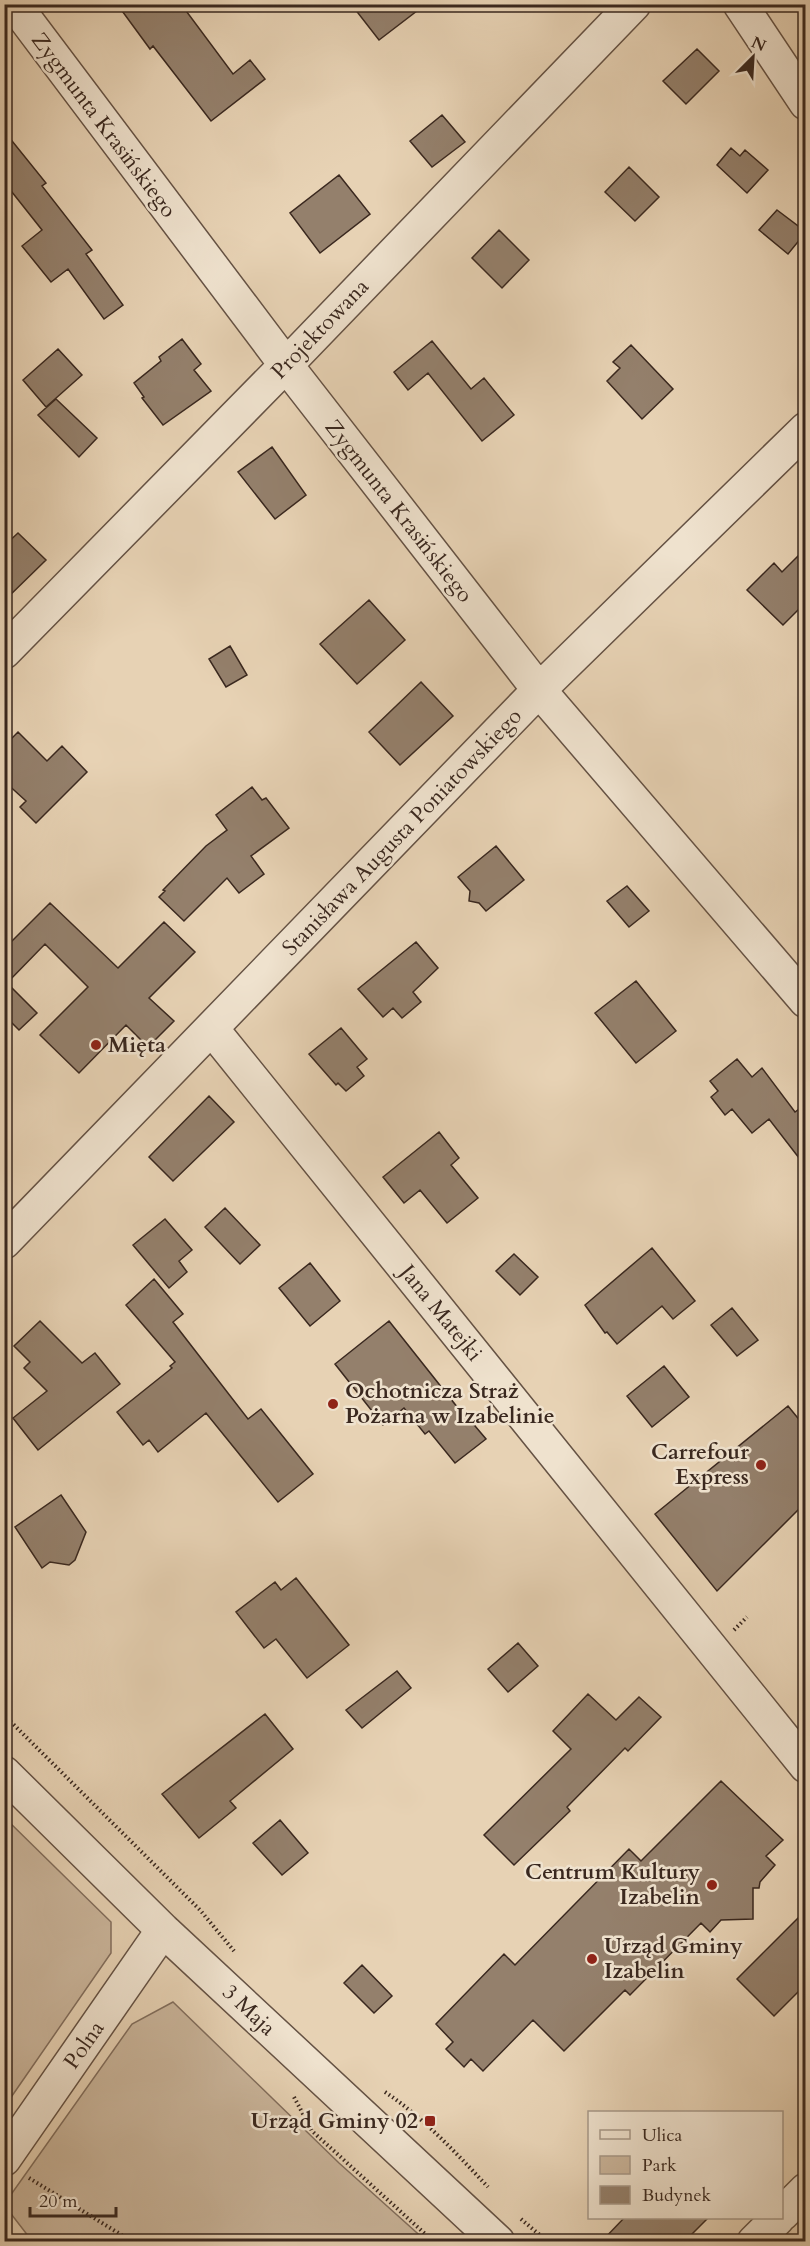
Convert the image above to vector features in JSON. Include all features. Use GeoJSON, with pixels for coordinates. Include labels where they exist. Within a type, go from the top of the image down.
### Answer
{"type":"FeatureCollection","features":[{"type":"Feature","properties":{"kind":"street","name":"Zygmunta Krasińskiego"},"geometry":{"type":"LineString","coordinates":[[14,4],[286,365],[539,690],[806,1001]]}},
{"type":"Feature","properties":{"kind":"street","name":"Projektowana"},"geometry":{"type":"LineString","coordinates":[[4,652],[286,365],[634,4]]}},
{"type":"Feature","properties":{"kind":"street"},"geometry":{"type":"LineString","coordinates":[[740,4],[806,104]]}},
{"type":"Feature","properties":{"kind":"street","name":"Stanisława Augusta Poniatowskiego"},"geometry":{"type":"LineString","coordinates":[[4,1242],[539,690],[806,429]]}},
{"type":"Feature","properties":{"kind":"street","name":"Jana Matejki"},"geometry":{"type":"LineString","coordinates":[[212,1029],[806,1766]]}},
{"type":"Feature","properties":{"kind":"street","name":"3 Maja"},"geometry":{"type":"LineString","coordinates":[[4,1773],[163,1930],[498,2241]]}},
{"type":"Feature","properties":{"kind":"street","name":"Polna"},"geometry":{"type":"LineString","coordinates":[[14,2167],[163,1930]]}},
{"type":"Feature","properties":{"kind":"street"},"geometry":{"type":"LineString","coordinates":[[783,2213],[806,2190]]}},
{"type":"Feature","properties":{"kind":"street"},"geometry":{"type":"LineString","coordinates":[[754,2241],[776,2219]]}},
{"type":"Feature","properties":{"kind":"path"},"geometry":{"type":"LineString","coordinates":[[4,1715],[200,1910],[240,1958]]}},
{"type":"Feature","properties":{"kind":"path"},"geometry":{"type":"LineString","coordinates":[[291,2090],[312,2131],[434,2241]]}},
{"type":"Feature","properties":{"kind":"path"},"geometry":{"type":"LineString","coordinates":[[14,2167],[133,2241]]}},
{"type":"Feature","properties":{"kind":"path"},"geometry":{"type":"LineString","coordinates":[[522,2220],[548,2241]]}},
{"type":"Feature","properties":{"kind":"green space"},"geometry":{"type":"Polygon","coordinates":[[[5,1818],[111,1922],[111,1953],[5,2106],[5,1818]]]}},
{"type":"Feature","properties":{"kind":"green space"},"geometry":{"type":"Polygon","coordinates":[[[173,2002],[339,2163],[426,2241],[32,2241],[5,2203],[132,2024],[173,2002]]]}},
{"type":"Feature","properties":{"kind":"building"},"geometry":{"type":"Polygon","coordinates":[[[117,4],[181,4],[233,74],[250,60],[265,79],[211,121],[153,46],[150,49],[117,4]]]}},
{"type":"Feature","properties":{"kind":"building"},"geometry":{"type":"Polygon","coordinates":[[[351,4],[426,4],[379,40],[351,4]]]}},
{"type":"Feature","properties":{"kind":"building"},"geometry":{"type":"Polygon","coordinates":[[[697,49],[719,71],[686,104],[663,81],[697,49]]]}},
{"type":"Feature","properties":{"kind":"building"},"geometry":{"type":"Polygon","coordinates":[[[442,115],[465,142],[432,167],[410,141],[442,115]]]}},
{"type":"Feature","properties":{"kind":"building"},"geometry":{"type":"Polygon","coordinates":[[[4,131],[46,183],[42,186],[92,250],[86,254],[123,305],[104,319],[68,269],[51,282],[22,246],[42,230],[4,182],[4,131]]]}},
{"type":"Feature","properties":{"kind":"building"},"geometry":{"type":"Polygon","coordinates":[[[731,148],[740,156],[745,150],[768,170],[747,193],[717,165],[731,148]]]}},
{"type":"Feature","properties":{"kind":"building"},"geometry":{"type":"Polygon","coordinates":[[[629,167],[659,197],[635,221],[605,192],[629,167]]]}},
{"type":"Feature","properties":{"kind":"building"},"geometry":{"type":"Polygon","coordinates":[[[339,175],[370,214],[320,253],[290,213],[339,175]]]}},
{"type":"Feature","properties":{"kind":"building"},"geometry":{"type":"Polygon","coordinates":[[[777,210],[806,232],[788,254],[759,230],[777,210]]]}},
{"type":"Feature","properties":{"kind":"building"},"geometry":{"type":"Polygon","coordinates":[[[499,230],[529,260],[502,288],[472,258],[499,230]]]}},
{"type":"Feature","properties":{"kind":"building"},"geometry":{"type":"Polygon","coordinates":[[[182,339],[201,364],[194,370],[211,391],[163,425],[142,398],[144,397],[134,383],[161,361],[159,357],[182,339]]]}},
{"type":"Feature","properties":{"kind":"building"},"geometry":{"type":"Polygon","coordinates":[[[432,341],[471,389],[484,378],[514,415],[482,441],[428,373],[408,390],[394,372],[432,341]]]}},
{"type":"Feature","properties":{"kind":"building"},"geometry":{"type":"Polygon","coordinates":[[[631,345],[673,389],[642,419],[607,381],[620,368],[613,362],[631,345]]]}},
{"type":"Feature","properties":{"kind":"building"},"geometry":{"type":"Polygon","coordinates":[[[58,349],[82,375],[46,407],[23,380],[58,349]]]}},
{"type":"Feature","properties":{"kind":"building"},"geometry":{"type":"Polygon","coordinates":[[[56,399],[97,438],[79,457],[38,415],[56,399]]]}},
{"type":"Feature","properties":{"kind":"building"},"geometry":{"type":"Polygon","coordinates":[[[272,447],[306,495],[275,519],[238,472],[272,447]]]}},
{"type":"Feature","properties":{"kind":"building"},"geometry":{"type":"Polygon","coordinates":[[[18,533],[46,560],[4,601],[4,546],[18,533]]]}},
{"type":"Feature","properties":{"kind":"building"},"geometry":{"type":"Polygon","coordinates":[[[806,548],[806,602],[783,625],[747,590],[774,563],[782,572],[806,548]]]}},
{"type":"Feature","properties":{"kind":"building"},"geometry":{"type":"Polygon","coordinates":[[[369,600],[405,640],[357,684],[320,644],[369,600]]]}},
{"type":"Feature","properties":{"kind":"building"},"geometry":{"type":"Polygon","coordinates":[[[230,646],[247,675],[226,687],[209,659],[230,646]]]}},
{"type":"Feature","properties":{"kind":"building"},"geometry":{"type":"Polygon","coordinates":[[[421,682],[453,716],[400,765],[369,732],[421,682]]]}},
{"type":"Feature","properties":{"kind":"building"},"geometry":{"type":"Polygon","coordinates":[[[18,732],[47,761],[62,746],[87,772],[36,823],[20,807],[26,801],[4,781],[4,746],[18,732]]]}},
{"type":"Feature","properties":{"kind":"building"},"geometry":{"type":"Polygon","coordinates":[[[252,787],[262,800],[266,798],[289,828],[251,856],[264,874],[239,893],[227,878],[184,921],[159,897],[165,891],[163,890],[206,846],[227,830],[216,815],[252,787]]]}},
{"type":"Feature","properties":{"kind":"building"},"geometry":{"type":"Polygon","coordinates":[[[496,846],[524,880],[486,911],[479,903],[469,901],[470,891],[458,877],[496,846]]]}},
{"type":"Feature","properties":{"kind":"building"},"geometry":{"type":"Polygon","coordinates":[[[627,886],[649,911],[629,927],[607,901],[627,886]]]}},
{"type":"Feature","properties":{"kind":"building"},"geometry":{"type":"Polygon","coordinates":[[[50,903],[118,968],[164,922],[195,952],[149,998],[174,1021],[148,1047],[126,1025],[79,1073],[40,1035],[88,987],[45,944],[7,983],[37,1013],[19,1030],[4,1015],[4,949],[50,903]]]}},
{"type":"Feature","properties":{"kind":"building"},"geometry":{"type":"Polygon","coordinates":[[[416,942],[438,968],[413,992],[421,1002],[402,1018],[393,1008],[383,1017],[358,989],[416,942]]]}},
{"type":"Feature","properties":{"kind":"building"},"geometry":{"type":"Polygon","coordinates":[[[636,981],[676,1031],[636,1063],[595,1013],[636,981]]]}},
{"type":"Feature","properties":{"kind":"building"},"geometry":{"type":"Polygon","coordinates":[[[341,1028],[367,1059],[357,1067],[364,1076],[346,1091],[338,1083],[336,1085],[309,1054],[341,1028]]]}},
{"type":"Feature","properties":{"kind":"building"},"geometry":{"type":"Polygon","coordinates":[[[737,1059],[752,1077],[762,1068],[795,1112],[806,1104],[806,1167],[769,1119],[752,1133],[732,1109],[725,1115],[711,1097],[718,1091],[710,1081],[737,1059]]]}},
{"type":"Feature","properties":{"kind":"building"},"geometry":{"type":"Polygon","coordinates":[[[209,1096],[234,1122],[173,1181],[149,1157],[209,1096]]]}},
{"type":"Feature","properties":{"kind":"building"},"geometry":{"type":"Polygon","coordinates":[[[439,1132],[459,1158],[451,1165],[478,1198],[447,1223],[420,1190],[404,1203],[383,1177],[439,1132]]]}},
{"type":"Feature","properties":{"kind":"building"},"geometry":{"type":"Polygon","coordinates":[[[225,1208],[260,1245],[240,1264],[205,1227],[225,1208]]]}},
{"type":"Feature","properties":{"kind":"building"},"geometry":{"type":"Polygon","coordinates":[[[165,1219],[192,1250],[179,1261],[187,1272],[169,1288],[133,1245],[165,1219]]]}},
{"type":"Feature","properties":{"kind":"building"},"geometry":{"type":"Polygon","coordinates":[[[652,1248],[695,1301],[673,1319],[662,1306],[617,1344],[607,1332],[605,1333],[585,1305],[652,1248]]]}},
{"type":"Feature","properties":{"kind":"building"},"geometry":{"type":"Polygon","coordinates":[[[514,1254],[538,1277],[520,1295],[496,1271],[514,1254]]]}},
{"type":"Feature","properties":{"kind":"building"},"geometry":{"type":"Polygon","coordinates":[[[310,1263],[340,1301],[310,1326],[279,1288],[310,1263]]]}},
{"type":"Feature","properties":{"kind":"building"},"geometry":{"type":"Polygon","coordinates":[[[154,1279],[183,1314],[173,1322],[248,1419],[261,1409],[313,1474],[278,1502],[206,1413],[158,1452],[149,1440],[143,1445],[117,1412],[172,1368],[170,1366],[175,1362],[126,1305],[154,1279]]]}},
{"type":"Feature","properties":{"kind":"building"},"geometry":{"type":"Polygon","coordinates":[[[732,1308],[758,1340],[737,1356],[711,1325],[732,1308]]]}},
{"type":"Feature","properties":{"kind":"building"},"geometry":{"type":"Polygon","coordinates":[[[40,1321],[82,1363],[95,1353],[120,1384],[38,1450],[13,1418],[47,1391],[24,1368],[30,1362],[14,1346],[40,1321]]]}},
{"type":"Feature","properties":{"kind":"building"},"geometry":{"type":"Polygon","coordinates":[[[389,1321],[458,1408],[486,1439],[455,1463],[429,1431],[425,1434],[404,1408],[383,1425],[335,1364],[389,1321]]]}},
{"type":"Feature","properties":{"kind":"building"},"geometry":{"type":"Polygon","coordinates":[[[664,1366],[689,1397],[652,1427],[627,1396],[664,1366]]]}},
{"type":"Feature","properties":{"kind":"building","name":"Carrefour Express"},"geometry":{"type":"Polygon","coordinates":[[[788,1406],[806,1428],[806,1502],[717,1591],[655,1514],[788,1406]]]}},
{"type":"Feature","properties":{"kind":"building"},"geometry":{"type":"Polygon","coordinates":[[[61,1495],[86,1532],[75,1560],[69,1565],[50,1562],[42,1568],[15,1527],[61,1495]]]}},
{"type":"Feature","properties":{"kind":"building"},"geometry":{"type":"Polygon","coordinates":[[[296,1578],[349,1645],[307,1678],[276,1639],[264,1648],[236,1612],[275,1582],[281,1590],[296,1578]]]}},
{"type":"Feature","properties":{"kind":"building"},"geometry":{"type":"Polygon","coordinates":[[[518,1643],[538,1666],[508,1692],[488,1669],[518,1643]]]}},
{"type":"Feature","properties":{"kind":"building"},"geometry":{"type":"Polygon","coordinates":[[[397,1671],[411,1688],[362,1728],[346,1710],[397,1671]]]}},
{"type":"Feature","properties":{"kind":"building"},"geometry":{"type":"Polygon","coordinates":[[[588,1694],[616,1720],[639,1697],[661,1717],[628,1751],[625,1748],[567,1807],[570,1811],[514,1865],[484,1835],[571,1749],[553,1731],[588,1694]]]}},
{"type":"Feature","properties":{"kind":"building"},"geometry":{"type":"Polygon","coordinates":[[[265,1714],[293,1749],[230,1801],[236,1808],[199,1838],[162,1794],[265,1714]]]}},
{"type":"Feature","properties":{"kind":"building"},"geometry":{"type":"Polygon","coordinates":[[[721,1781],[783,1840],[766,1856],[775,1865],[760,1882],[759,1888],[753,1888],[753,1919],[721,1920],[710,1932],[701,1923],[630,1995],[625,1990],[564,2051],[533,2020],[483,2071],[471,2059],[464,2067],[446,2049],[453,2042],[436,2024],[504,1954],[515,1965],[629,1849],[641,1861],[721,1781]]]}},
{"type":"Feature","properties":{"kind":"building"},"geometry":{"type":"Polygon","coordinates":[[[280,1820],[308,1853],[282,1875],[253,1843],[280,1820]]]}},
{"type":"Feature","properties":{"kind":"building"},"geometry":{"type":"Polygon","coordinates":[[[806,1910],[806,1984],[774,2016],[737,1979],[806,1910]]]}},
{"type":"Feature","properties":{"kind":"building"},"geometry":{"type":"Polygon","coordinates":[[[362,1965],[392,1996],[374,2013],[344,1983],[362,1965]]]}},
{"type":"Feature","properties":{"kind":"building"},"geometry":{"type":"Polygon","coordinates":[[[623,2219],[707,2219],[685,2241],[602,2241],[623,2219]]]}},
{"type":"Feature","properties":{"kind":"place","name":"Mięta"},"geometry":{"type":"Point","coordinates":[96,1045]}},
{"type":"Feature","properties":{"kind":"place","name":"Ochotnicza Straż Pożarna w Izabelinie"},"geometry":{"type":"Point","coordinates":[333,1404]}},
{"type":"Feature","properties":{"kind":"place","name":"Carrefour Express"},"geometry":{"type":"Point","coordinates":[761,1465]}},
{"type":"Feature","properties":{"kind":"place","name":"Centrum Kultury Izabelin"},"geometry":{"type":"Point","coordinates":[712,1885]}},
{"type":"Feature","properties":{"kind":"place","name":"Urząd Gminy Izabelin"},"geometry":{"type":"Point","coordinates":[592,1959]}},
{"type":"Feature","properties":{"kind":"place","name":"Urząd Gminy 02"},"geometry":{"type":"Point","coordinates":[430,2121]}}]}
